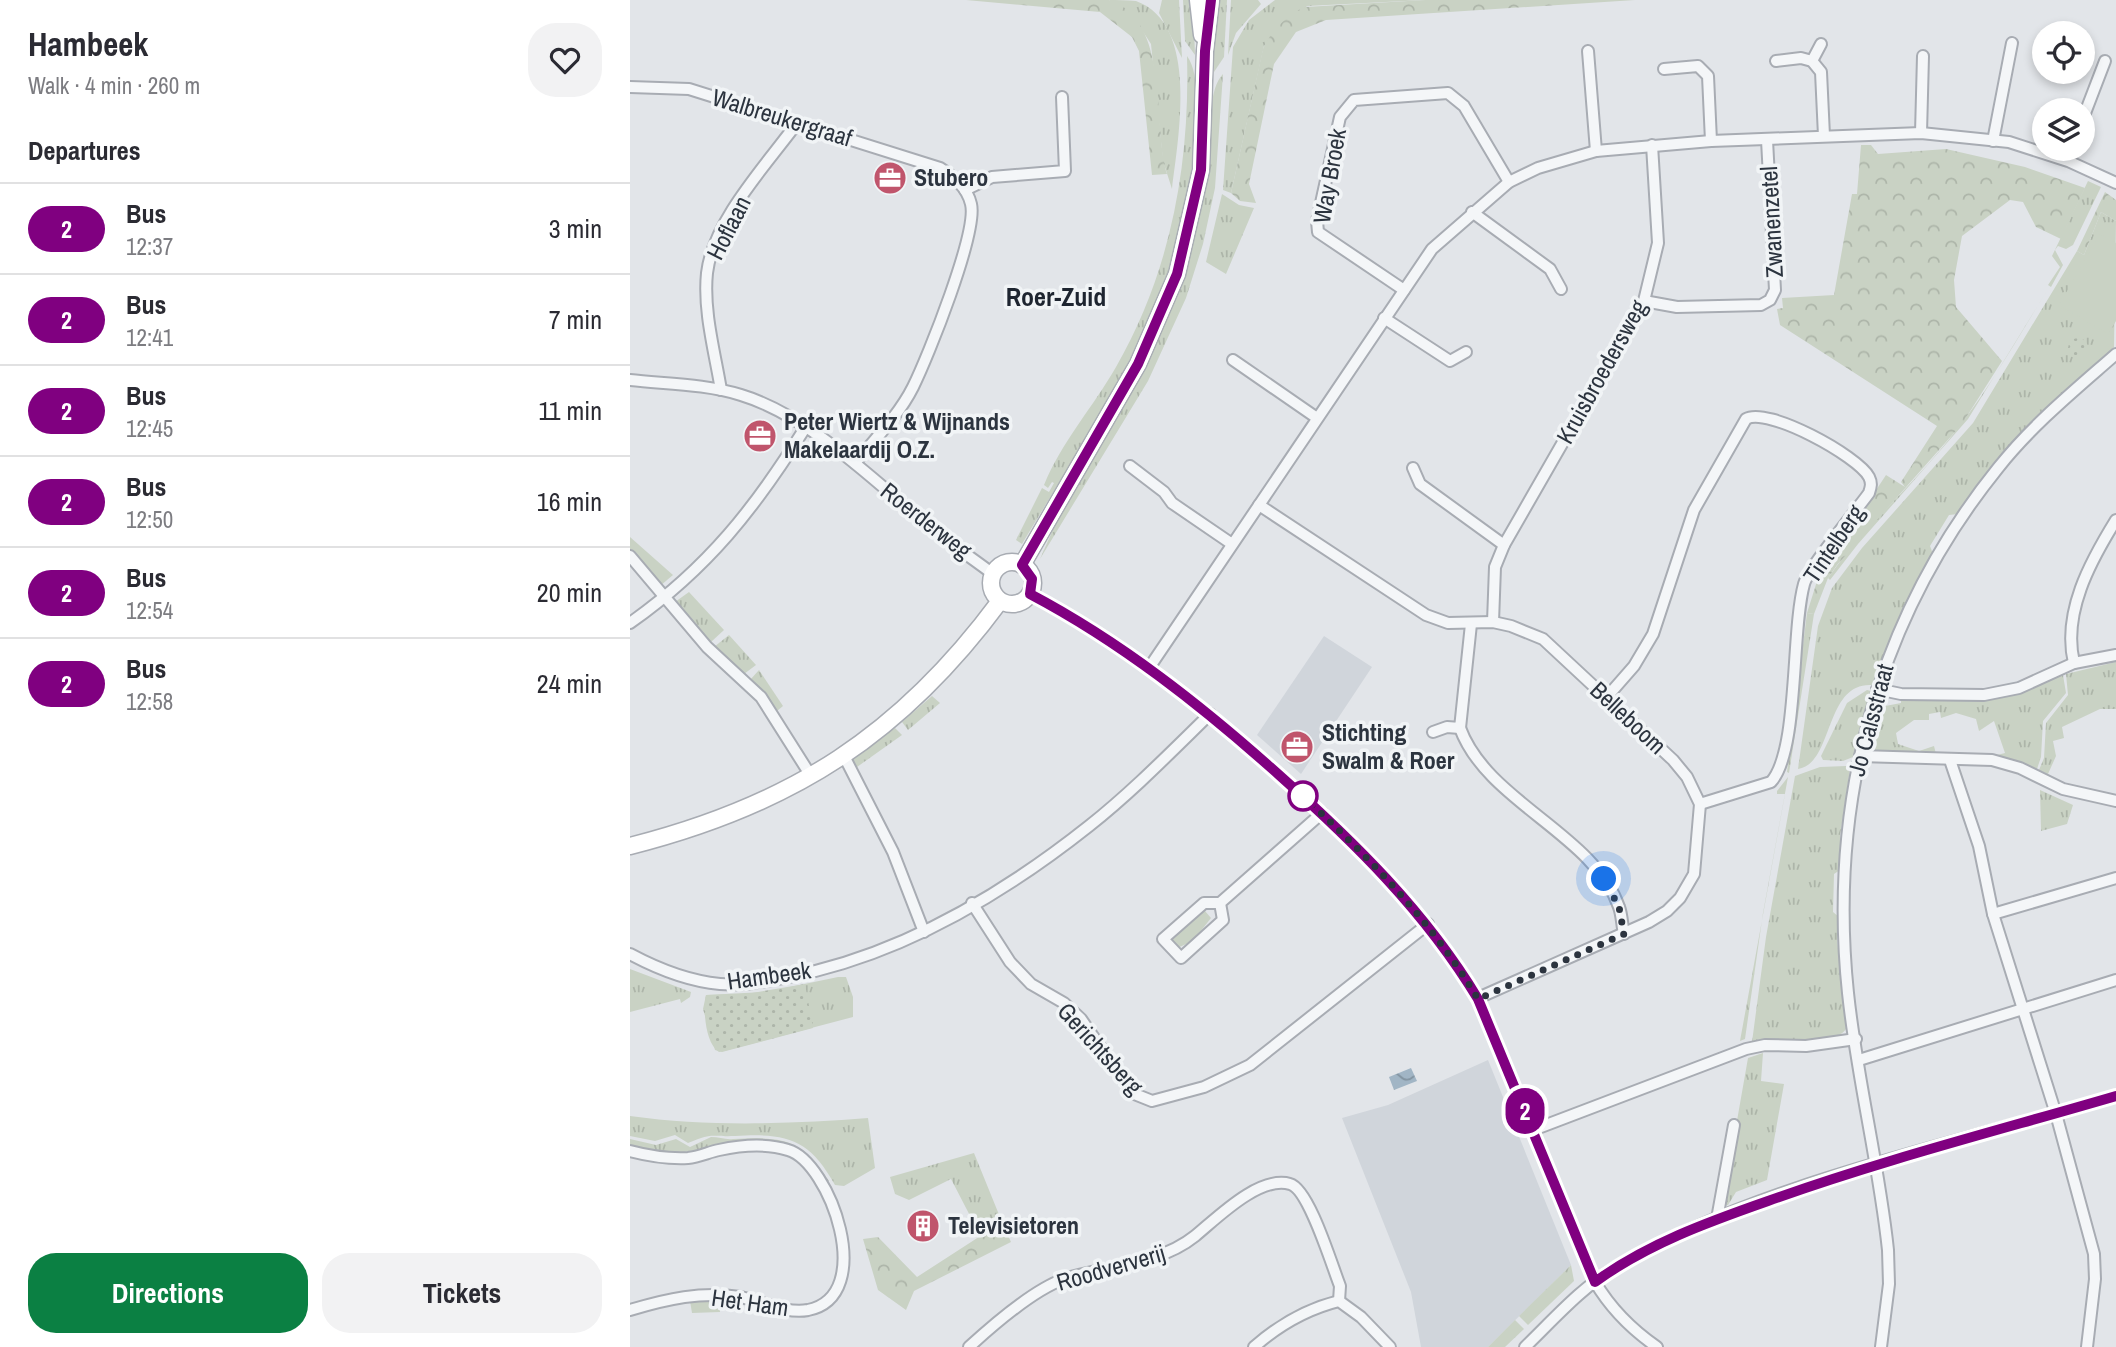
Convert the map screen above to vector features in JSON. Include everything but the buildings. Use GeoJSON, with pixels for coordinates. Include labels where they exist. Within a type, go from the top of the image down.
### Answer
{"type":"FeatureCollection","features":[{"type":"Feature","properties":{"kind":"main road"},"geometry":{"type":"LineString","coordinates":[[1198,0],[1205,51]]}},
{"type":"Feature","properties":{"kind":"main road"},"geometry":{"type":"LineString","coordinates":[[1022,565],[1138,364],[1177,274],[1201,170],[1205,51],[1211,0]]}},
{"type":"Feature","properties":{"kind":"main road"},"geometry":{"type":"LineString","coordinates":[[1004,564],[1022,565],[1032,579],[1030,594],[1016,604],[1000,601],[992,590],[993,574],[1004,564]]}},
{"type":"Feature","properties":{"kind":"main road"},"geometry":{"type":"LineString","coordinates":[[630,846],[729,817],[811,776],[844,756],[920,696],[953,663],[1000,601]]}},
{"type":"Feature","properties":{"kind":"street"},"geometry":{"type":"LineString","coordinates":[[1993,141],[2012,43]]}},
{"type":"Feature","properties":{"kind":"street"},"geometry":{"type":"LineString","coordinates":[[1812,61],[1821,44]]}},
{"type":"Feature","properties":{"kind":"street"},"geometry":{"type":"LineString","coordinates":[[1588,51],[1596,151]]}},
{"type":"Feature","properties":{"kind":"street"},"geometry":{"type":"LineString","coordinates":[[1921,133],[1923,56]]}},
{"type":"Feature","properties":{"kind":"street"},"geometry":{"type":"LineString","coordinates":[[1776,61],[1801,58],[1812,61],[1821,72],[1824,136]]}},
{"type":"Feature","properties":{"kind":"street"},"geometry":{"type":"LineString","coordinates":[[2091,98],[2105,61]]}},
{"type":"Feature","properties":{"kind":"street"},"geometry":{"type":"LineString","coordinates":[[1664,69],[1698,66],[1708,76],[1710,141]]}},
{"type":"Feature","properties":{"kind":"street","name":"Walbreukergraaf"},"geometry":{"type":"LineString","coordinates":[[630,87],[689,89],[940,168],[955,178],[965,190]]}},
{"type":"Feature","properties":{"kind":"street","name":"Way Broek"},"geometry":{"type":"LineString","coordinates":[[1404,290],[1318,232],[1317,221],[1340,117],[1354,100],[1448,93],[1464,106],[1509,182]]}},
{"type":"Feature","properties":{"kind":"street"},"geometry":{"type":"LineString","coordinates":[[855,463],[891,421],[912,388],[938,325],[971,225],[971,205],[965,190],[992,177],[1065,171],[1062,97]]}},
{"type":"Feature","properties":{"kind":"street","name":"Hoflaan"},"geometry":{"type":"LineString","coordinates":[[721,390],[708,301],[707,274],[711,256],[734,209],[797,123]]}},
{"type":"Feature","properties":{"kind":"street"},"geometry":{"type":"LineString","coordinates":[[1149,668],[1432,249],[1509,182],[1538,168],[1596,151],[1710,141],[1921,133],[2009,142],[2032,149]]}},
{"type":"Feature","properties":{"kind":"street","name":"Zwanenzetel"},"geometry":{"type":"LineString","coordinates":[[1644,301],[1677,307],[1761,305],[1770,300],[1775,290],[1767,140]]}},
{"type":"Feature","properties":{"kind":"street","name":"Kruisbroedersweg"},"geometry":{"type":"LineString","coordinates":[[1493,622],[1495,567],[1504,545],[1644,301],[1658,243],[1652,145]]}},
{"type":"Feature","properties":{"kind":"street"},"geometry":{"type":"LineString","coordinates":[[2068,161],[2116,183]]}},
{"type":"Feature","properties":{"kind":"street"},"geometry":{"type":"LineString","coordinates":[[1472,212],[1550,269],[1562,289]]}},
{"type":"Feature","properties":{"kind":"street"},"geometry":{"type":"LineString","coordinates":[[1384,318],[1450,361],[1466,352]]}},
{"type":"Feature","properties":{"kind":"street","name":"Jo Calsstraat"},"geometry":{"type":"LineString","coordinates":[[1881,1347],[1889,1284],[1888,1250],[1877,1164],[1848,995],[1843,861],[1860,756],[1877,689],[1916,591],[1953,529],[1999,466],[2056,407],[2116,354]]}},
{"type":"Feature","properties":{"kind":"street"},"geometry":{"type":"LineString","coordinates":[[1233,360],[1318,418]]}},
{"type":"Feature","properties":{"kind":"street","name":"Roerderweg"},"geometry":{"type":"LineString","coordinates":[[630,380],[743,395],[806,428],[855,463],[931,528],[993,574]]}},
{"type":"Feature","properties":{"kind":"street","name":"Tintelberg"},"geometry":{"type":"LineString","coordinates":[[1606,698],[1634,666],[1653,634],[1694,510],[1746,419],[1762,415],[1804,431],[1864,471],[1871,482],[1869,493],[1804,581],[1782,766],[1771,782],[1700,804]]}},
{"type":"Feature","properties":{"kind":"street"},"geometry":{"type":"LineString","coordinates":[[630,623],[665,598],[716,551],[765,492],[806,428]]}},
{"type":"Feature","properties":{"kind":"street"},"geometry":{"type":"LineString","coordinates":[[1130,466],[1164,492],[1172,503],[1232,544]]}},
{"type":"Feature","properties":{"kind":"street"},"geometry":{"type":"LineString","coordinates":[[1413,468],[1420,484],[1504,545]]}},
{"type":"Feature","properties":{"kind":"street","name":"Belleboom"},"geometry":{"type":"LineString","coordinates":[[1259,505],[1426,615],[1448,623],[1493,622],[1543,639],[1673,760],[1686,777],[1700,804]]}},
{"type":"Feature","properties":{"kind":"street"},"geometry":{"type":"LineString","coordinates":[[2074,663],[2069,643],[2074,610],[2086,575],[2116,520]]}},
{"type":"Feature","properties":{"kind":"street"},"geometry":{"type":"LineString","coordinates":[[630,556],[707,647],[761,697],[811,776]]}},
{"type":"Feature","properties":{"kind":"street"},"geometry":{"type":"LineString","coordinates":[[1030,594],[1149,668],[1210,714],[1375,864],[1428,924],[1452,956],[1478,999],[1595,1282],[1609,1305],[1638,1334],[1657,1347]]}},
{"type":"Feature","properties":{"kind":"street"},"geometry":{"type":"LineString","coordinates":[[1471,624],[1460,728],[1482,767],[1604,879],[1619,907],[1624,934]]}},
{"type":"Feature","properties":{"kind":"street"},"geometry":{"type":"LineString","coordinates":[[1877,689],[1901,694],[1984,695],[2020,688],[2074,663],[2116,654]]}},
{"type":"Feature","properties":{"kind":"street","name":"Hambeek"},"geometry":{"type":"LineString","coordinates":[[630,954],[655,968],[698,981],[722,984],[755,983],[854,960],[924,932],[1048,858],[1091,824],[1210,714]]}},
{"type":"Feature","properties":{"kind":"street"},"geometry":{"type":"LineString","coordinates":[[1433,732],[1447,727],[1460,728]]}},
{"type":"Feature","properties":{"kind":"street"},"geometry":{"type":"LineString","coordinates":[[844,756],[893,852],[924,932]]}},
{"type":"Feature","properties":{"kind":"street"},"geometry":{"type":"LineString","coordinates":[[1860,756],[1992,760],[2020,768],[2063,789],[2116,801]]}},
{"type":"Feature","properties":{"kind":"street"},"geometry":{"type":"LineString","coordinates":[[1950,760],[1979,846],[1993,914],[2056,1114],[2094,1254],[2095,1279],[2087,1347]]}},
{"type":"Feature","properties":{"kind":"street"},"geometry":{"type":"LineString","coordinates":[[1478,999],[1624,934],[1667,911],[1694,874],[1700,804]]}},
{"type":"Feature","properties":{"kind":"street"},"geometry":{"type":"LineString","coordinates":[[1220,903],[1223,920],[1181,958],[1163,939],[1204,903],[1220,903],[1322,813]]}},
{"type":"Feature","properties":{"kind":"street"},"geometry":{"type":"LineString","coordinates":[[1993,914],[2116,878]]}},
{"type":"Feature","properties":{"kind":"street","name":"Gerichtsberg"},"geometry":{"type":"LineString","coordinates":[[972,903],[1010,962],[1031,984],[1064,1003],[1081,1019],[1132,1093],[1152,1101],[1204,1087],[1250,1065],[1428,924]]}},
{"type":"Feature","properties":{"kind":"street"},"geometry":{"type":"LineString","coordinates":[[1859,1060],[2116,980]]}},
{"type":"Feature","properties":{"kind":"street"},"geometry":{"type":"LineString","coordinates":[[1533,1130],[1746,1049],[1765,1045],[1806,1046],[1856,1039]]}},
{"type":"Feature","properties":{"kind":"street"},"geometry":{"type":"LineString","coordinates":[[1525,1347],[1595,1282],[1669,1239],[1717,1219],[1877,1164],[2116,1096]]}},
{"type":"Feature","properties":{"kind":"street"},"geometry":{"type":"LineString","coordinates":[[1717,1219],[1734,1125]]}},
{"type":"Feature","properties":{"kind":"street","name":"Het Ham"},"geometry":{"type":"LineString","coordinates":[[630,1151],[656,1157],[691,1158],[718,1150],[762,1145],[791,1150],[811,1167],[830,1202],[844,1246],[844,1279],[832,1300],[807,1310],[783,1309],[714,1294],[677,1296],[630,1310]]}},
{"type":"Feature","properties":{"kind":"street","name":"Roodververij"},"geometry":{"type":"LineString","coordinates":[[969,1347],[1042,1289],[1063,1280],[1173,1251],[1226,1209],[1255,1191],[1279,1182],[1293,1184],[1304,1195],[1340,1286],[1339,1301]]}},
{"type":"Feature","properties":{"kind":"street"},"geometry":{"type":"LineString","coordinates":[[1254,1347],[1272,1331],[1319,1306],[1339,1301],[1362,1317],[1390,1347]]}},
{"type":"Feature","properties":{"kind":"shaded area"},"geometry":{"type":"Polygon","coordinates":[[[1324,636],[1372,667],[1301,774],[1257,735],[1324,636]]]}},
{"type":"Feature","properties":{"kind":"shaded area"},"geometry":{"type":"Polygon","coordinates":[[[1488,1060],[1571,1265],[1488,1347],[1421,1347],[1411,1292],[1342,1118],[1388,1105],[1488,1060]]]}},
{"type":"Feature","properties":{"kind":"green space"},"geometry":{"type":"Polygon","coordinates":[[[966,0],[1109,0],[1129,11],[1142,29],[1151,51],[1167,174],[1152,175],[1139,51],[1132,37],[1100,12],[966,0]]]}},
{"type":"Feature","properties":{"kind":"green space"},"geometry":{"type":"Polygon","coordinates":[[[1109,0],[1136,1],[1156,14],[1169,33],[1177,57],[1180,114],[1172,189],[1163,161],[1151,44],[1138,24],[1109,0]]]}},
{"type":"Feature","properties":{"kind":"green space"},"geometry":{"type":"Polygon","coordinates":[[[1162,0],[1179,0],[1182,58],[1159,13],[1162,0]]]}},
{"type":"Feature","properties":{"kind":"green space"},"geometry":{"type":"Polygon","coordinates":[[[1183,0],[1193,0],[1195,55],[1185,41],[1183,0]]]}},
{"type":"Feature","properties":{"kind":"green space"},"geometry":{"type":"Polygon","coordinates":[[[1214,0],[1227,0],[1224,57],[1214,72],[1214,0]]]}},
{"type":"Feature","properties":{"kind":"green space"},"geometry":{"type":"Polygon","coordinates":[[[1231,0],[1258,0],[1261,4],[1236,33],[1228,55],[1231,0]]]}},
{"type":"Feature","properties":{"kind":"green space"},"geometry":{"type":"Polygon","coordinates":[[[1275,0],[1425,0],[1307,6],[1264,46],[1231,193],[1223,190],[1233,47],[1249,20],[1275,0]]]}},
{"type":"Feature","properties":{"kind":"green space"},"geometry":{"type":"Polygon","coordinates":[[[1425,0],[1635,0],[1326,20],[1296,32],[1274,64],[1249,184],[1256,203],[1240,201],[1231,193],[1263,49],[1280,24],[1305,7],[1425,0]]]}},
{"type":"Feature","properties":{"kind":"green space"},"geometry":{"type":"Polygon","coordinates":[[[1187,56],[1196,88],[1190,182],[1178,240],[1160,294],[1110,397],[1022,544],[1016,540],[1042,488],[1049,492],[1054,483],[1048,488],[1044,485],[1051,470],[1116,367],[1151,293],[1173,216],[1180,177],[1185,137],[1187,56]]]}},
{"type":"Feature","properties":{"kind":"green space"},"geometry":{"type":"Polygon","coordinates":[[[1223,74],[1215,188],[1203,244],[1186,298],[1148,381],[1040,559],[1066,500],[1144,366],[1210,142],[1213,97],[1218,80],[1223,74]]]}},
{"type":"Feature","properties":{"kind":"green space"},"geometry":{"type":"Polygon","coordinates":[[[1861,145],[1871,145],[1878,154],[1946,149],[2025,167],[2085,188],[2061,239],[2036,227],[2023,202],[2010,200],[1962,236],[1954,280],[1956,307],[2002,361],[1962,424],[1837,565],[1828,578],[1814,614],[1807,613],[1818,578],[1886,475],[1905,487],[1901,482],[1937,426],[1780,325],[1777,309],[1783,308],[1782,298],[1834,295],[1852,194],[1857,194],[1861,145]]]}},
{"type":"Feature","properties":{"kind":"green space"},"geometry":{"type":"Polygon","coordinates":[[[2088,181],[2101,187],[2073,245],[2066,249],[2058,246],[2055,250],[2063,265],[2051,287],[2048,285],[2060,267],[2052,256],[2088,181]]]}},
{"type":"Feature","properties":{"kind":"green space"},"geometry":{"type":"Polygon","coordinates":[[[2105,192],[2116,200],[2116,221],[2101,212],[2084,255],[2077,251],[2105,192]]]}},
{"type":"Feature","properties":{"kind":"green space"},"geometry":{"type":"Polygon","coordinates":[[[1222,194],[1239,205],[1254,208],[1226,274],[1206,262],[1222,194]]]}},
{"type":"Feature","properties":{"kind":"green space"},"geometry":{"type":"Polygon","coordinates":[[[2101,212],[2116,221],[2114,347],[2025,429],[1958,514],[1949,515],[1930,546],[1933,554],[1900,614],[1872,685],[1857,688],[1845,696],[1818,753],[1810,764],[1798,769],[1818,626],[1832,588],[1862,548],[1973,423],[2077,251],[2084,255],[2101,212]]]}},
{"type":"Feature","properties":{"kind":"green space"},"geometry":{"type":"Polygon","coordinates":[[[2100,234],[2116,243],[2116,321],[2108,334],[2059,305],[2100,234]]]}},
{"type":"Feature","properties":{"kind":"green space"},"geometry":{"type":"Polygon","coordinates":[[[2078,338],[2085,341],[2088,348],[2085,355],[2078,358],[2071,355],[2068,348],[2071,341],[2078,338]]]}},
{"type":"Feature","properties":{"kind":"green space"},"geometry":{"type":"Polygon","coordinates":[[[1996,374],[1968,419],[1858,544],[1830,580],[1828,578],[1854,544],[1956,430],[1996,374]]]}},
{"type":"Feature","properties":{"kind":"green space"},"geometry":{"type":"Polygon","coordinates":[[[630,537],[673,575],[660,586],[630,550],[630,537]]]}},
{"type":"Feature","properties":{"kind":"green space"},"geometry":{"type":"Polygon","coordinates":[[[689,592],[724,630],[711,642],[675,602],[689,592]]]}},
{"type":"Feature","properties":{"kind":"green space"},"geometry":{"type":"Polygon","coordinates":[[[1807,613],[1814,614],[1789,773],[1787,772],[1807,613]]]}},
{"type":"Feature","properties":{"kind":"green space"},"geometry":{"type":"Polygon","coordinates":[[[729,635],[756,665],[744,674],[714,647],[729,635]]]}},
{"type":"Feature","properties":{"kind":"green space"},"geometry":{"type":"Polygon","coordinates":[[[2116,662],[2116,709],[2100,709],[2062,727],[2064,738],[2053,741],[2056,756],[2048,774],[2039,770],[2044,758],[2046,723],[2068,695],[2066,674],[2116,662]]]}},
{"type":"Feature","properties":{"kind":"green space"},"geometry":{"type":"Polygon","coordinates":[[[759,670],[783,706],[777,711],[750,680],[759,670]]]}},
{"type":"Feature","properties":{"kind":"green space"},"geometry":{"type":"Polygon","coordinates":[[[2063,675],[2066,693],[2043,721],[2041,757],[2037,769],[1993,756],[2005,753],[1994,721],[1979,731],[1976,719],[1956,713],[1941,718],[1940,712],[1929,714],[1929,720],[1914,720],[1896,733],[1898,744],[1919,751],[1934,746],[1936,754],[1878,753],[1870,745],[1880,707],[1901,703],[1901,699],[2004,697],[2063,675]]]}},
{"type":"Feature","properties":{"kind":"green space"},"geometry":{"type":"Polygon","coordinates":[[[1867,690],[1871,691],[1853,757],[1843,761],[1823,760],[1821,756],[1847,703],[1867,690]]]}},
{"type":"Feature","properties":{"kind":"green space"},"geometry":{"type":"Polygon","coordinates":[[[932,696],[940,703],[908,730],[902,722],[932,696]]]}},
{"type":"Feature","properties":{"kind":"green space"},"geometry":{"type":"Polygon","coordinates":[[[895,728],[902,735],[857,767],[852,759],[895,728]]]}},
{"type":"Feature","properties":{"kind":"green space"},"geometry":{"type":"Polygon","coordinates":[[[1846,766],[1850,769],[1840,836],[1840,870],[1834,874],[1833,912],[1839,917],[1837,938],[1846,1029],[1840,1035],[1817,1040],[1752,1042],[1766,937],[1795,776],[1820,767],[1846,766]]]}},
{"type":"Feature","properties":{"kind":"green space"},"geometry":{"type":"Polygon","coordinates":[[[1788,777],[1785,794],[1777,794],[1777,791],[1788,777]]]}},
{"type":"Feature","properties":{"kind":"green space"},"geometry":{"type":"Polygon","coordinates":[[[2040,790],[2073,805],[2067,824],[2041,831],[2040,790]]]}},
{"type":"Feature","properties":{"kind":"green space"},"geometry":{"type":"Polygon","coordinates":[[[1205,911],[1211,918],[1193,941],[1175,949],[1170,942],[1184,923],[1205,911]]]}},
{"type":"Feature","properties":{"kind":"green space"},"geometry":{"type":"Polygon","coordinates":[[[1762,921],[1745,1039],[1740,1041],[1762,921]]]}},
{"type":"Feature","properties":{"kind":"green space"},"geometry":{"type":"Polygon","coordinates":[[[630,969],[691,992],[690,997],[681,1003],[680,999],[630,1012],[630,969]]]}},
{"type":"Feature","properties":{"kind":"green space"},"geometry":{"type":"Polygon","coordinates":[[[846,977],[853,997],[853,1017],[719,1052],[714,1048],[705,1017],[706,995],[766,992],[846,977]]]}},
{"type":"Feature","properties":{"kind":"green space"},"geometry":{"type":"Polygon","coordinates":[[[805,984],[813,1028],[722,1052],[715,1050],[703,1009],[706,995],[746,994],[805,984]]]}},
{"type":"Feature","properties":{"kind":"green space"},"geometry":{"type":"Polygon","coordinates":[[[1763,1053],[1761,1081],[1784,1084],[1767,1180],[1736,1192],[1728,1205],[1722,1206],[1748,1058],[1763,1053]]]}},
{"type":"Feature","properties":{"kind":"green space"},"geometry":{"type":"Polygon","coordinates":[[[630,1116],[689,1122],[749,1123],[868,1118],[875,1168],[844,1186],[835,1185],[816,1157],[794,1142],[753,1135],[708,1136],[688,1143],[675,1135],[655,1141],[630,1136],[630,1116]]]}},
{"type":"Feature","properties":{"kind":"green space"},"geometry":{"type":"Polygon","coordinates":[[[711,1137],[778,1140],[789,1143],[809,1156],[829,1181],[826,1182],[806,1156],[722,1145],[679,1153],[630,1147],[630,1139],[656,1145],[676,1139],[690,1147],[711,1137]]]}},
{"type":"Feature","properties":{"kind":"green space"},"geometry":{"type":"Polygon","coordinates":[[[974,1153],[1002,1222],[980,1235],[951,1179],[909,1200],[895,1194],[890,1177],[974,1153]]]}},
{"type":"Feature","properties":{"kind":"green space"},"geometry":{"type":"Polygon","coordinates":[[[1002,1222],[1011,1242],[914,1291],[906,1310],[878,1290],[863,1239],[878,1237],[917,1277],[1002,1222]]]}},
{"type":"Feature","properties":{"kind":"green space"},"geometry":{"type":"Polygon","coordinates":[[[1571,1265],[1574,1281],[1528,1325],[1519,1316],[1571,1265]]]}},
{"type":"Feature","properties":{"kind":"green space"},"geometry":{"type":"Polygon","coordinates":[[[720,1299],[720,1312],[692,1313],[690,1301],[720,1299]]]}},
{"type":"Feature","properties":{"kind":"green space"},"geometry":{"type":"Polygon","coordinates":[[[1515,1320],[1524,1329],[1505,1347],[1488,1347],[1515,1320]]]}},
{"type":"Feature","properties":{"kind":"water"},"geometry":{"type":"Polygon","coordinates":[[[1411,1068],[1417,1081],[1394,1090],[1389,1077],[1411,1068]]]}},
{"type":"Feature","properties":{"kind":"bus line","name":"2"},"geometry":{"type":"LineString","coordinates":[[1211,0],[1205,51],[1201,170],[1177,274],[1138,364],[1022,565],[1032,579],[1030,594],[1149,668],[1210,714],[1375,864],[1428,924],[1452,956],[1478,999],[1595,1282],[1615,1268],[1691,1228],[1794,1191],[1877,1164],[2116,1096]]}},
{"type":"Feature","properties":{"kind":"place","name":"Stubero"},"geometry":{"type":"Point","coordinates":[890,178]}},
{"type":"Feature","properties":{"kind":"place","name":"Peter Wiertz & Wijnands Makelaardij O.Z."},"geometry":{"type":"Point","coordinates":[760,436]}},
{"type":"Feature","properties":{"kind":"place","name":"Stichting Swalm & Roer"},"geometry":{"type":"Point","coordinates":[1297,747]}},
{"type":"Feature","properties":{"kind":"place","name":"Televisietoren"},"geometry":{"type":"Point","coordinates":[923,1226]}},
{"type":"Feature","properties":{"kind":"district","name":"Roer-Zuid"},"geometry":{"type":"Point","coordinates":[1056,297]}},
{"type":"Feature","properties":{"kind":"route"},"geometry":{"type":"LineString","coordinates":[[1303,796],[1375,864],[1428,924],[1452,956],[1478,999],[1624,934],[1619,907],[1604,879]]}}]}
